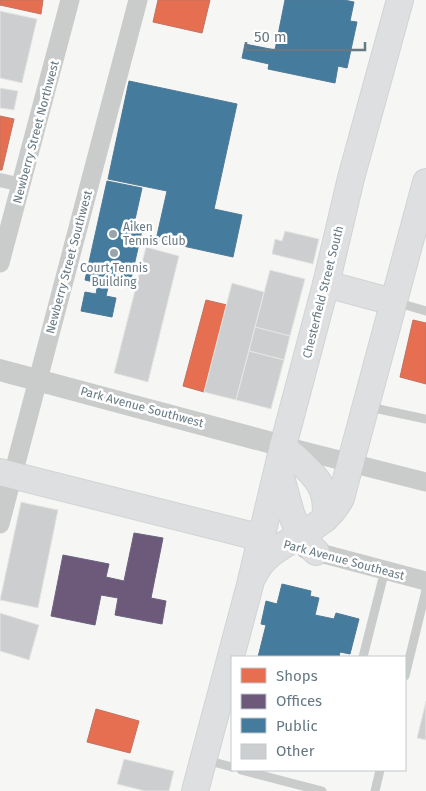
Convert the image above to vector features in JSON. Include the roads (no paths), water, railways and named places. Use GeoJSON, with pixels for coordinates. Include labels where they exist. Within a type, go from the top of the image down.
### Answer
{"type":"FeatureCollection","features":[{"type":"Feature","properties":{"kind":"main road","name":"Chesterfield Street South"},"geometry":{"type":"LineString","coordinates":[[195,791],[262,538],[280,457],[326,284],[351,178],[400,0]]}},
{"type":"Feature","properties":{"kind":"main road","name":"Chesterfield Street South"},"geometry":{"type":"LineString","coordinates":[[250,585],[264,559],[301,544],[335,510],[341,498],[426,182]]}},
{"type":"Feature","properties":{"kind":"main road"},"geometry":{"type":"LineString","coordinates":[[326,284],[393,302]]}},
{"type":"Feature","properties":{"kind":"main road"},"geometry":{"type":"LineString","coordinates":[[280,457],[321,486],[327,505],[325,519]]}},
{"type":"Feature","properties":{"kind":"main road"},"geometry":{"type":"LineString","coordinates":[[280,457],[291,514],[301,544]]}},
{"type":"Feature","properties":{"kind":"main road"},"geometry":{"type":"LineString","coordinates":[[6,474],[262,538]]}},
{"type":"Feature","properties":{"kind":"street","name":"Newberry Street Northwest"},"geometry":{"type":"LineString","coordinates":[[0,263],[70,0]]}},
{"type":"Feature","properties":{"kind":"street","name":"Newberry Street Southwest"},"geometry":{"type":"LineString","coordinates":[[0,524],[6,474],[38,380],[138,0]]}},
{"type":"Feature","properties":{"kind":"street"},"geometry":{"type":"LineString","coordinates":[[0,180],[22,185]]}},
{"type":"Feature","properties":{"kind":"street","name":"Park Avenue Southwest"},"geometry":{"type":"LineString","coordinates":[[0,370],[38,380],[280,457]]}},
{"type":"Feature","properties":{"kind":"street"},"geometry":{"type":"LineString","coordinates":[[280,457],[351,463],[426,482]]}},
{"type":"Feature","properties":{"kind":"street","name":"Park Avenue Southeast"},"geometry":{"type":"LineString","coordinates":[[262,538],[301,544],[426,581]]}},
{"type":"Feature","properties":{"kind":"lane"},"geometry":{"type":"LineString","coordinates":[[393,302],[426,311]]}},
{"type":"Feature","properties":{"kind":"lane"},"geometry":{"type":"LineString","coordinates":[[366,406],[426,420]]}},
{"type":"Feature","properties":{"kind":"lane"},"geometry":{"type":"LineString","coordinates":[[363,656],[385,570]]}},
{"type":"Feature","properties":{"kind":"lane"},"geometry":{"type":"LineString","coordinates":[[406,672],[426,590]]}},
{"type":"Feature","properties":{"kind":"lane"},"geometry":{"type":"LineString","coordinates":[[203,760],[231,767]]}},
{"type":"Feature","properties":{"kind":"lane"},"geometry":{"type":"LineString","coordinates":[[245,771],[322,791]]}},
{"type":"Feature","properties":{"kind":"lane"},"geometry":{"type":"LineString","coordinates":[[375,791],[380,771]]}},
{"type":"Feature","properties":{"kind":"place","name":"Aiken Tennis Club"},"geometry":{"type":"Point","coordinates":[113,234]}},
{"type":"Feature","properties":{"kind":"place","name":"Court Tennis Building"},"geometry":{"type":"Point","coordinates":[114,253]}}]}
